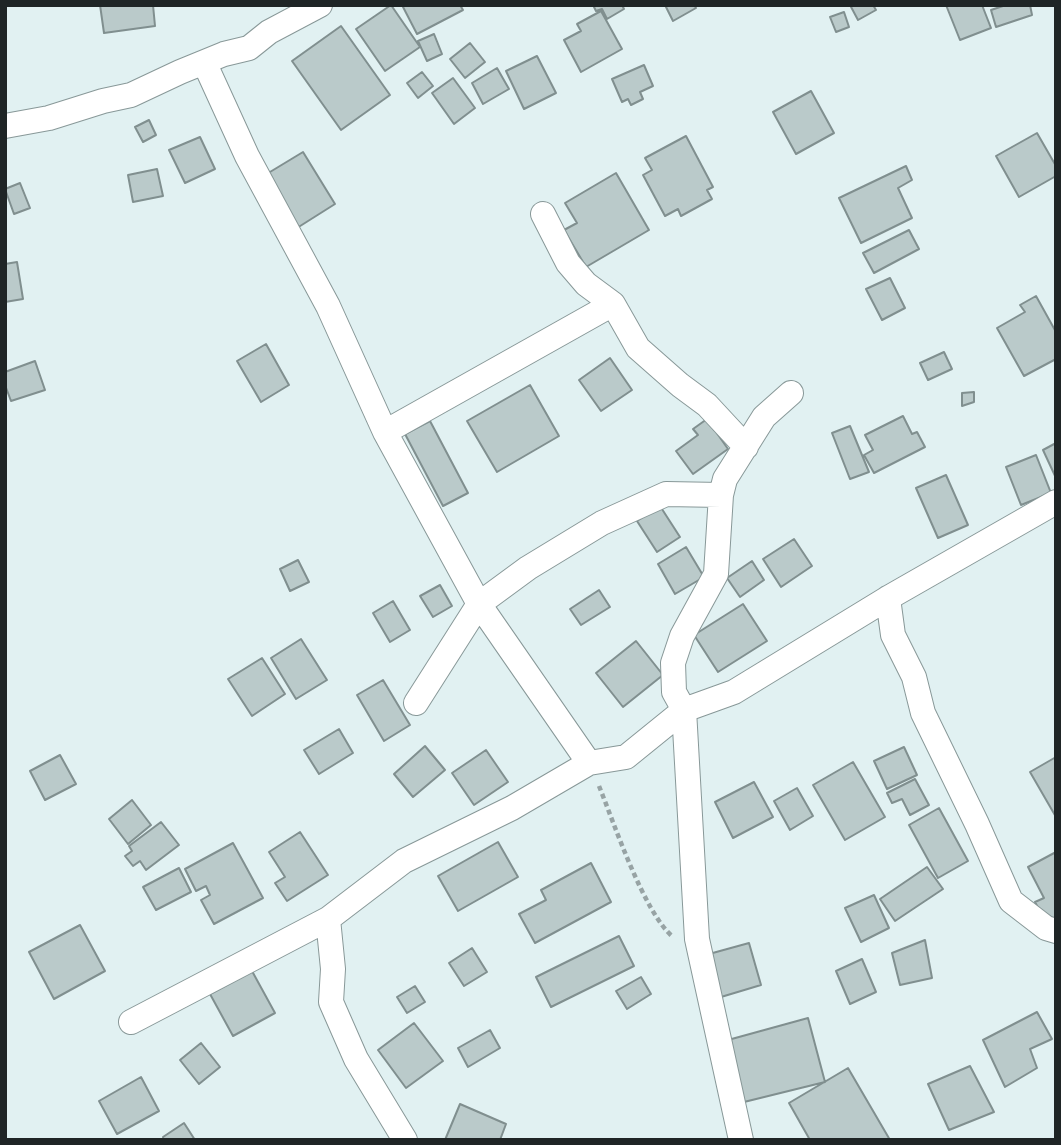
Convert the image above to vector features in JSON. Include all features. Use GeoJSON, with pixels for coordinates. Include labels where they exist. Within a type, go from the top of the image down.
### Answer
{"type":"FeatureCollection","features":[{"type":"Feature","properties":{"kind":"street"},"geometry":{"type":"LineString","coordinates":[[5,126],[49,118],[131,95],[224,54],[249,48],[269,32],[320,5]]}},
{"type":"Feature","properties":{"kind":"street"},"geometry":{"type":"LineString","coordinates":[[205,64],[247,156],[328,306],[385,432],[479,604],[589,763]]}},
{"type":"Feature","properties":{"kind":"street"},"geometry":{"type":"LineString","coordinates":[[543,214],[568,263],[586,284],[613,304],[638,348],[707,405],[746,447]]}},
{"type":"Feature","properties":{"kind":"street"},"geometry":{"type":"LineString","coordinates":[[385,432],[613,304]]}},
{"type":"Feature","properties":{"kind":"street"},"geometry":{"type":"LineString","coordinates":[[741,1140],[697,939],[684,710],[674,692],[673,663],[682,636],[716,574],[725,479],[764,417],[791,393]]}},
{"type":"Feature","properties":{"kind":"street"},"geometry":{"type":"LineString","coordinates":[[416,704],[479,604],[528,568],[602,523],[666,494],[722,495]]}},
{"type":"Feature","properties":{"kind":"street"},"geometry":{"type":"LineString","coordinates":[[131,1022],[328,919],[404,861],[512,808],[589,763],[626,757],[684,710],[734,692],[888,598],[1056,502]]}},
{"type":"Feature","properties":{"kind":"street"},"geometry":{"type":"LineString","coordinates":[[888,598],[893,635],[914,677],[923,713],[1011,901],[1046,928],[1056,930]]}},
{"type":"Feature","properties":{"kind":"street"},"geometry":{"type":"LineString","coordinates":[[328,919],[333,969],[331,1002],[356,1059],[405,1140]]}},
{"type":"Feature","properties":{"kind":"path"},"geometry":{"type":"LineString","coordinates":[[589,763],[619,840],[664,929],[679,941],[697,939]]}},
{"type":"Feature","properties":{"kind":"building"},"geometry":{"type":"Polygon","coordinates":[[[100,5],[153,5],[155,26],[104,33],[100,5]]]}},
{"type":"Feature","properties":{"kind":"building"},"geometry":{"type":"Polygon","coordinates":[[[391,5],[420,47],[385,71],[356,29],[391,5]]]}},
{"type":"Feature","properties":{"kind":"building"},"geometry":{"type":"Polygon","coordinates":[[[402,5],[460,5],[463,10],[417,34],[402,5]]]}},
{"type":"Feature","properties":{"kind":"building"},"geometry":{"type":"Polygon","coordinates":[[[593,5],[622,5],[624,9],[607,19],[602,9],[596,11],[593,5]]]}},
{"type":"Feature","properties":{"kind":"building"},"geometry":{"type":"Polygon","coordinates":[[[665,5],[694,5],[696,8],[673,21],[665,5]]]}},
{"type":"Feature","properties":{"kind":"building"},"geometry":{"type":"Polygon","coordinates":[[[850,5],[873,5],[876,10],[858,20],[850,5]]]}},
{"type":"Feature","properties":{"kind":"building"},"geometry":{"type":"Polygon","coordinates":[[[946,5],[982,5],[991,28],[960,40],[946,5]]]}},
{"type":"Feature","properties":{"kind":"building"},"geometry":{"type":"Polygon","coordinates":[[[1006,5],[1030,5],[1032,15],[996,27],[991,10],[1006,5]]]}},
{"type":"Feature","properties":{"kind":"building"},"geometry":{"type":"Polygon","coordinates":[[[601,11],[622,49],[581,72],[564,40],[581,31],[577,24],[601,11]]]}},
{"type":"Feature","properties":{"kind":"building"},"geometry":{"type":"Polygon","coordinates":[[[844,12],[849,27],[836,32],[830,17],[844,12]]]}},
{"type":"Feature","properties":{"kind":"building"},"geometry":{"type":"Polygon","coordinates":[[[341,26],[390,95],[341,130],[292,61],[341,26]]]}},
{"type":"Feature","properties":{"kind":"building"},"geometry":{"type":"Polygon","coordinates":[[[434,34],[442,54],[427,61],[418,41],[434,34]]]}},
{"type":"Feature","properties":{"kind":"building"},"geometry":{"type":"Polygon","coordinates":[[[470,43],[485,62],[465,78],[450,59],[470,43]]]}},
{"type":"Feature","properties":{"kind":"building"},"geometry":{"type":"Polygon","coordinates":[[[537,56],[556,93],[524,109],[506,71],[537,56]]]}},
{"type":"Feature","properties":{"kind":"building"},"geometry":{"type":"Polygon","coordinates":[[[644,65],[653,86],[640,92],[643,99],[631,105],[628,99],[622,102],[612,79],[644,65]]]}},
{"type":"Feature","properties":{"kind":"building"},"geometry":{"type":"Polygon","coordinates":[[[497,68],[509,89],[483,104],[472,83],[497,68]]]}},
{"type":"Feature","properties":{"kind":"building"},"geometry":{"type":"Polygon","coordinates":[[[422,72],[433,86],[418,98],[407,83],[422,72]]]}},
{"type":"Feature","properties":{"kind":"building"},"geometry":{"type":"Polygon","coordinates":[[[453,78],[475,108],[454,124],[432,93],[453,78]]]}},
{"type":"Feature","properties":{"kind":"building"},"geometry":{"type":"Polygon","coordinates":[[[811,91],[834,133],[796,154],[773,112],[811,91]]]}},
{"type":"Feature","properties":{"kind":"building"},"geometry":{"type":"Polygon","coordinates":[[[149,120],[156,135],[143,142],[135,127],[149,120]]]}},
{"type":"Feature","properties":{"kind":"building"},"geometry":{"type":"Polygon","coordinates":[[[1037,133],[1056,166],[1056,176],[1019,197],[996,156],[1037,133]]]}},
{"type":"Feature","properties":{"kind":"building"},"geometry":{"type":"Polygon","coordinates":[[[686,136],[713,187],[707,190],[712,199],[681,216],[678,209],[665,216],[643,175],[652,170],[645,158],[686,136]]]}},
{"type":"Feature","properties":{"kind":"building"},"geometry":{"type":"Polygon","coordinates":[[[200,137],[215,169],[185,183],[169,150],[200,137]]]}},
{"type":"Feature","properties":{"kind":"building"},"geometry":{"type":"Polygon","coordinates":[[[303,152],[335,204],[297,228],[265,175],[303,152]]]}},
{"type":"Feature","properties":{"kind":"building"},"geometry":{"type":"Polygon","coordinates":[[[906,166],[912,180],[898,188],[912,218],[861,243],[839,198],[906,166]]]}},
{"type":"Feature","properties":{"kind":"building"},"geometry":{"type":"Polygon","coordinates":[[[157,169],[163,196],[133,202],[128,175],[157,169]]]}},
{"type":"Feature","properties":{"kind":"building"},"geometry":{"type":"Polygon","coordinates":[[[616,173],[649,230],[586,267],[564,230],[577,223],[565,203],[616,173]]]}},
{"type":"Feature","properties":{"kind":"building"},"geometry":{"type":"Polygon","coordinates":[[[20,183],[30,208],[14,214],[5,189],[20,183]]]}},
{"type":"Feature","properties":{"kind":"building"},"geometry":{"type":"Polygon","coordinates":[[[909,230],[919,249],[874,273],[863,253],[909,230]]]}},
{"type":"Feature","properties":{"kind":"building"},"geometry":{"type":"Polygon","coordinates":[[[17,262],[23,299],[5,302],[5,264],[17,262]]]}},
{"type":"Feature","properties":{"kind":"building"},"geometry":{"type":"Polygon","coordinates":[[[890,278],[905,308],[882,320],[866,289],[890,278]]]}},
{"type":"Feature","properties":{"kind":"building"},"geometry":{"type":"Polygon","coordinates":[[[1036,296],[1056,332],[1056,359],[1024,376],[997,328],[1025,312],[1020,305],[1036,296]]]}},
{"type":"Feature","properties":{"kind":"building"},"geometry":{"type":"Polygon","coordinates":[[[266,344],[289,385],[261,402],[237,361],[266,344]]]}},
{"type":"Feature","properties":{"kind":"building"},"geometry":{"type":"Polygon","coordinates":[[[944,352],[952,369],[928,380],[920,363],[944,352]]]}},
{"type":"Feature","properties":{"kind":"building"},"geometry":{"type":"Polygon","coordinates":[[[610,358],[632,390],[601,411],[579,380],[610,358]]]}},
{"type":"Feature","properties":{"kind":"building"},"geometry":{"type":"Polygon","coordinates":[[[35,361],[45,390],[11,401],[5,385],[5,372],[35,361]]]}},
{"type":"Feature","properties":{"kind":"building"},"geometry":{"type":"Polygon","coordinates":[[[530,385],[559,436],[497,472],[467,421],[530,385]]]}},
{"type":"Feature","properties":{"kind":"building"},"geometry":{"type":"Polygon","coordinates":[[[974,392],[974,402],[962,406],[962,393],[974,392]]]}},
{"type":"Feature","properties":{"kind":"building"},"geometry":{"type":"Polygon","coordinates":[[[903,416],[912,434],[917,432],[925,447],[874,473],[864,455],[873,450],[865,435],[903,416]]]}},
{"type":"Feature","properties":{"kind":"building"},"geometry":{"type":"Polygon","coordinates":[[[707,419],[728,449],[693,474],[676,451],[698,435],[693,429],[707,419]]]}},
{"type":"Feature","properties":{"kind":"building"},"geometry":{"type":"Polygon","coordinates":[[[430,421],[468,493],[443,506],[405,434],[430,421]]]}},
{"type":"Feature","properties":{"kind":"building"},"geometry":{"type":"Polygon","coordinates":[[[850,426],[869,472],[850,479],[832,433],[850,426]]]}},
{"type":"Feature","properties":{"kind":"building"},"geometry":{"type":"Polygon","coordinates":[[[1056,443],[1056,478],[1043,450],[1056,443]]]}},
{"type":"Feature","properties":{"kind":"building"},"geometry":{"type":"Polygon","coordinates":[[[1036,455],[1051,493],[1021,505],[1006,467],[1036,455]]]}},
{"type":"Feature","properties":{"kind":"building"},"geometry":{"type":"Polygon","coordinates":[[[946,475],[968,525],[938,538],[916,488],[946,475]]]}},
{"type":"Feature","properties":{"kind":"building"},"geometry":{"type":"Polygon","coordinates":[[[660,506],[680,537],[657,552],[637,521],[660,506]]]}},
{"type":"Feature","properties":{"kind":"building"},"geometry":{"type":"Polygon","coordinates":[[[794,539],[812,566],[781,587],[763,559],[794,539]]]}},
{"type":"Feature","properties":{"kind":"building"},"geometry":{"type":"Polygon","coordinates":[[[686,547],[704,577],[675,594],[658,564],[686,547]]]}},
{"type":"Feature","properties":{"kind":"building"},"geometry":{"type":"Polygon","coordinates":[[[298,560],[309,582],[290,591],[280,569],[298,560]]]}},
{"type":"Feature","properties":{"kind":"building"},"geometry":{"type":"Polygon","coordinates":[[[752,561],[764,580],[740,597],[727,578],[752,561]]]}},
{"type":"Feature","properties":{"kind":"building"},"geometry":{"type":"Polygon","coordinates":[[[440,585],[452,606],[433,617],[420,596],[440,585]]]}},
{"type":"Feature","properties":{"kind":"building"},"geometry":{"type":"Polygon","coordinates":[[[599,590],[610,607],[581,625],[570,609],[599,590]]]}},
{"type":"Feature","properties":{"kind":"building"},"geometry":{"type":"Polygon","coordinates":[[[393,601],[410,630],[390,642],[373,613],[393,601]]]}},
{"type":"Feature","properties":{"kind":"building"},"geometry":{"type":"Polygon","coordinates":[[[743,604],[767,641],[718,672],[694,635],[743,604]]]}},
{"type":"Feature","properties":{"kind":"building"},"geometry":{"type":"Polygon","coordinates":[[[301,639],[327,680],[296,699],[271,658],[301,639]]]}},
{"type":"Feature","properties":{"kind":"building"},"geometry":{"type":"Polygon","coordinates":[[[636,641],[663,675],[623,707],[596,673],[636,641]]]}},
{"type":"Feature","properties":{"kind":"building"},"geometry":{"type":"Polygon","coordinates":[[[262,658],[285,694],[252,716],[228,679],[262,658]]]}},
{"type":"Feature","properties":{"kind":"building"},"geometry":{"type":"Polygon","coordinates":[[[383,680],[410,725],[384,741],[357,695],[383,680]]]}},
{"type":"Feature","properties":{"kind":"building"},"geometry":{"type":"Polygon","coordinates":[[[339,729],[353,753],[319,774],[304,750],[339,729]]]}},
{"type":"Feature","properties":{"kind":"building"},"geometry":{"type":"Polygon","coordinates":[[[425,746],[445,770],[413,797],[394,774],[425,746]]]}},
{"type":"Feature","properties":{"kind":"building"},"geometry":{"type":"Polygon","coordinates":[[[904,747],[917,775],[887,789],[874,761],[904,747]]]}},
{"type":"Feature","properties":{"kind":"building"},"geometry":{"type":"Polygon","coordinates":[[[486,750],[508,782],[474,805],[452,773],[486,750]]]}},
{"type":"Feature","properties":{"kind":"building"},"geometry":{"type":"Polygon","coordinates":[[[60,755],[76,784],[45,800],[30,771],[60,755]]]}},
{"type":"Feature","properties":{"kind":"building"},"geometry":{"type":"Polygon","coordinates":[[[1056,757],[1056,817],[1030,772],[1056,757]]]}},
{"type":"Feature","properties":{"kind":"building"},"geometry":{"type":"Polygon","coordinates":[[[853,762],[885,817],[845,840],[813,785],[853,762]]]}},
{"type":"Feature","properties":{"kind":"building"},"geometry":{"type":"Polygon","coordinates":[[[915,779],[929,805],[910,815],[902,799],[892,803],[887,793],[915,779]]]}},
{"type":"Feature","properties":{"kind":"building"},"geometry":{"type":"Polygon","coordinates":[[[754,782],[773,817],[733,838],[715,802],[754,782]]]}},
{"type":"Feature","properties":{"kind":"building"},"geometry":{"type":"Polygon","coordinates":[[[797,788],[813,816],[790,830],[774,801],[797,788]]]}},
{"type":"Feature","properties":{"kind":"building"},"geometry":{"type":"Polygon","coordinates":[[[132,800],[151,825],[128,844],[109,819],[132,800]]]}},
{"type":"Feature","properties":{"kind":"building"},"geometry":{"type":"Polygon","coordinates":[[[939,808],[968,861],[938,878],[909,825],[939,808]]]}},
{"type":"Feature","properties":{"kind":"building"},"geometry":{"type":"Polygon","coordinates":[[[161,822],[179,845],[146,870],[140,861],[133,866],[125,856],[132,851],[129,846],[161,822]]]}},
{"type":"Feature","properties":{"kind":"building"},"geometry":{"type":"Polygon","coordinates":[[[300,832],[328,875],[287,901],[275,883],[285,877],[269,852],[300,832]]]}},
{"type":"Feature","properties":{"kind":"building"},"geometry":{"type":"Polygon","coordinates":[[[498,842],[518,877],[458,911],[438,876],[498,842]]]}},
{"type":"Feature","properties":{"kind":"building"},"geometry":{"type":"Polygon","coordinates":[[[233,843],[263,898],[214,924],[201,900],[210,895],[206,886],[196,891],[185,869],[233,843]]]}},
{"type":"Feature","properties":{"kind":"building"},"geometry":{"type":"Polygon","coordinates":[[[1056,852],[1056,936],[1053,937],[1035,902],[1044,898],[1028,867],[1056,852]]]}},
{"type":"Feature","properties":{"kind":"building"},"geometry":{"type":"Polygon","coordinates":[[[591,863],[611,902],[535,943],[519,914],[546,900],[541,890],[591,863]]]}},
{"type":"Feature","properties":{"kind":"building"},"geometry":{"type":"Polygon","coordinates":[[[927,867],[943,889],[895,921],[880,899],[927,867]]]}},
{"type":"Feature","properties":{"kind":"building"},"geometry":{"type":"Polygon","coordinates":[[[179,868],[191,892],[156,910],[143,887],[179,868]]]}},
{"type":"Feature","properties":{"kind":"building"},"geometry":{"type":"Polygon","coordinates":[[[874,895],[889,928],[861,942],[845,908],[874,895]]]}},
{"type":"Feature","properties":{"kind":"building"},"geometry":{"type":"Polygon","coordinates":[[[80,925],[105,971],[54,999],[29,952],[80,925]]]}},
{"type":"Feature","properties":{"kind":"building"},"geometry":{"type":"Polygon","coordinates":[[[619,936],[634,966],[551,1007],[536,977],[619,936]]]}},
{"type":"Feature","properties":{"kind":"building"},"geometry":{"type":"Polygon","coordinates":[[[925,940],[932,978],[900,985],[892,953],[925,940]]]}},
{"type":"Feature","properties":{"kind":"building"},"geometry":{"type":"Polygon","coordinates":[[[749,943],[761,985],[721,997],[709,954],[749,943]]]}},
{"type":"Feature","properties":{"kind":"building"},"geometry":{"type":"Polygon","coordinates":[[[472,948],[487,972],[464,986],[449,963],[472,948]]]}},
{"type":"Feature","properties":{"kind":"building"},"geometry":{"type":"Polygon","coordinates":[[[862,959],[876,992],[850,1004],[836,971],[862,959]]]}},
{"type":"Feature","properties":{"kind":"building"},"geometry":{"type":"Polygon","coordinates":[[[252,971],[275,1013],[233,1036],[210,994],[252,971]]]}},
{"type":"Feature","properties":{"kind":"building"},"geometry":{"type":"Polygon","coordinates":[[[641,977],[651,994],[627,1009],[616,991],[641,977]]]}},
{"type":"Feature","properties":{"kind":"building"},"geometry":{"type":"Polygon","coordinates":[[[415,986],[425,1002],[407,1013],[397,997],[415,986]]]}},
{"type":"Feature","properties":{"kind":"building"},"geometry":{"type":"Polygon","coordinates":[[[1037,1012],[1052,1039],[1030,1049],[1037,1068],[1005,1087],[983,1040],[1037,1012]]]}},
{"type":"Feature","properties":{"kind":"building"},"geometry":{"type":"Polygon","coordinates":[[[808,1018],[825,1082],[744,1102],[728,1040],[808,1018]]]}},
{"type":"Feature","properties":{"kind":"building"},"geometry":{"type":"Polygon","coordinates":[[[414,1023],[443,1061],[406,1088],[378,1050],[414,1023]]]}},
{"type":"Feature","properties":{"kind":"building"},"geometry":{"type":"Polygon","coordinates":[[[490,1030],[500,1048],[468,1067],[458,1048],[490,1030]]]}},
{"type":"Feature","properties":{"kind":"building"},"geometry":{"type":"Polygon","coordinates":[[[201,1043],[220,1067],[199,1084],[180,1060],[201,1043]]]}},
{"type":"Feature","properties":{"kind":"building"},"geometry":{"type":"Polygon","coordinates":[[[970,1066],[994,1112],[949,1130],[928,1084],[970,1066]]]}},
{"type":"Feature","properties":{"kind":"building"},"geometry":{"type":"Polygon","coordinates":[[[848,1068],[890,1140],[810,1140],[789,1103],[848,1068]]]}},
{"type":"Feature","properties":{"kind":"building"},"geometry":{"type":"Polygon","coordinates":[[[141,1077],[159,1111],[117,1134],[99,1101],[141,1077]]]}},
{"type":"Feature","properties":{"kind":"building"},"geometry":{"type":"Polygon","coordinates":[[[460,1104],[506,1124],[500,1140],[445,1140],[460,1104]]]}},
{"type":"Feature","properties":{"kind":"building"},"geometry":{"type":"Polygon","coordinates":[[[184,1123],[195,1140],[164,1140],[163,1137],[184,1123]]]}}]}
